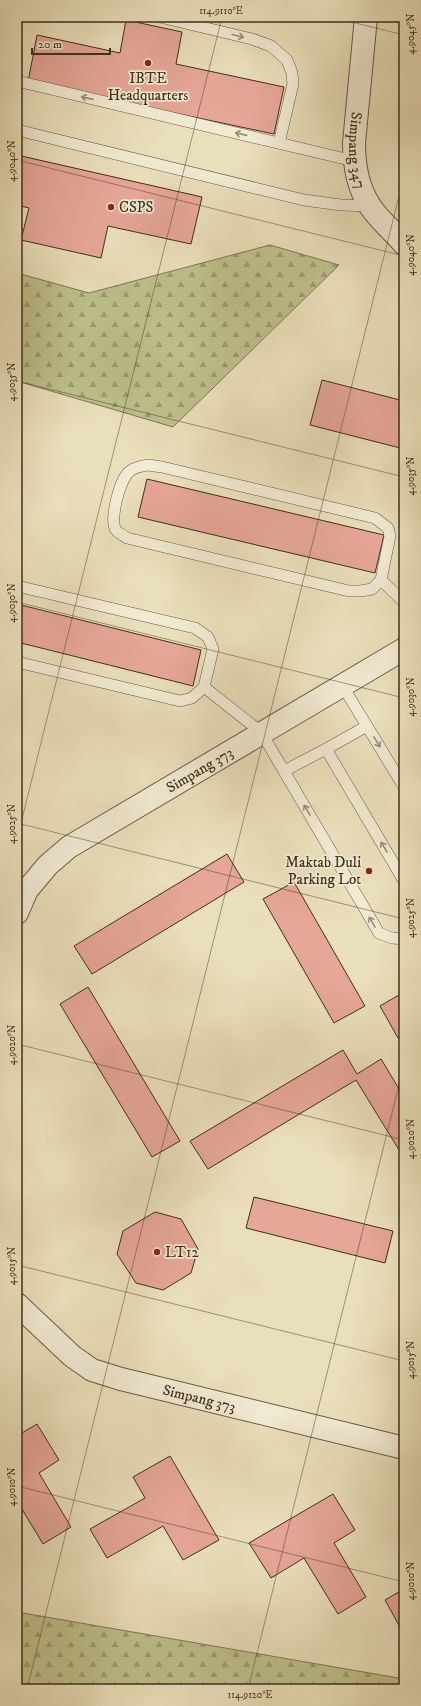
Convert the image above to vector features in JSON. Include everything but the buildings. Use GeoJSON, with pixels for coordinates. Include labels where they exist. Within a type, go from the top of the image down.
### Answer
{"type":"FeatureCollection","features":[{"type":"Feature","properties":{"kind":"street","name":"Simpang 347"},"geometry":{"type":"LineString","coordinates":[[366,17],[354,143],[354,161],[359,181],[370,206],[404,244]]}},
{"type":"Feature","properties":{"kind":"street","name":"Simpang 373"},"geometry":{"type":"LineString","coordinates":[[17,913],[27,890],[48,865],[69,847],[342,685],[402,654]]}},
{"type":"Feature","properties":{"kind":"street","name":"Simpang 373"},"geometry":{"type":"LineString","coordinates":[[18,1308],[72,1356],[92,1370],[121,1379],[404,1448]]}},
{"type":"Feature","properties":{"kind":"lane"},"geometry":{"type":"LineString","coordinates":[[160,17],[252,39],[270,46],[287,60],[292,73],[293,84],[279,143]]}},
{"type":"Feature","properties":{"kind":"lane"},"geometry":{"type":"LineString","coordinates":[[17,81],[354,161]]}},
{"type":"Feature","properties":{"kind":"lane"},"geometry":{"type":"LineString","coordinates":[[17,130],[304,200],[341,205],[370,206]]}},
{"type":"Feature","properties":{"kind":"lane"},"geometry":{"type":"LineString","coordinates":[[148,465],[162,467],[376,518],[388,528],[390,536],[381,580],[372,589],[349,591],[127,538],[116,530],[113,520],[115,508],[125,476],[130,471],[138,467],[148,465]]}},
{"type":"Feature","properties":{"kind":"lane"},"geometry":{"type":"LineString","coordinates":[[381,580],[404,602]]}},
{"type":"Feature","properties":{"kind":"lane"},"geometry":{"type":"LineString","coordinates":[[17,586],[195,628],[203,632],[208,637],[212,649],[204,687],[192,698],[180,700],[17,662]]}},
{"type":"Feature","properties":{"kind":"lane"},"geometry":{"type":"LineString","coordinates":[[342,685],[404,787]]}},
{"type":"Feature","properties":{"kind":"lane"},"geometry":{"type":"LineString","coordinates":[[204,687],[261,732],[379,933],[392,938],[404,939]]}},
{"type":"Feature","properties":{"kind":"lane"},"geometry":{"type":"LineString","coordinates":[[284,771],[326,750],[367,726]]}},
{"type":"Feature","properties":{"kind":"lane"},"geometry":{"type":"LineString","coordinates":[[326,750],[404,881]]}},
{"type":"Feature","properties":{"kind":"green space"},"geometry":{"type":"Polygon","coordinates":[[[270,245],[339,265],[173,427],[17,381],[17,273],[89,293],[270,245]]]}},
{"type":"Feature","properties":{"kind":"green space"},"geometry":{"type":"Polygon","coordinates":[[[17,1612],[404,1679],[404,1689],[17,1689],[17,1612]]]}},
{"type":"Feature","properties":{"kind":"place","name":"IBTE Headquarters"},"geometry":{"type":"Point","coordinates":[148,63]}},
{"type":"Feature","properties":{"kind":"place","name":"CSPS"},"geometry":{"type":"Point","coordinates":[111,207]}},
{"type":"Feature","properties":{"kind":"place","name":"Maktab Duli Parking Lot"},"geometry":{"type":"Point","coordinates":[369,871]}},
{"type":"Feature","properties":{"kind":"place","name":"LT12"},"geometry":{"type":"Point","coordinates":[157,1252]}}]}
